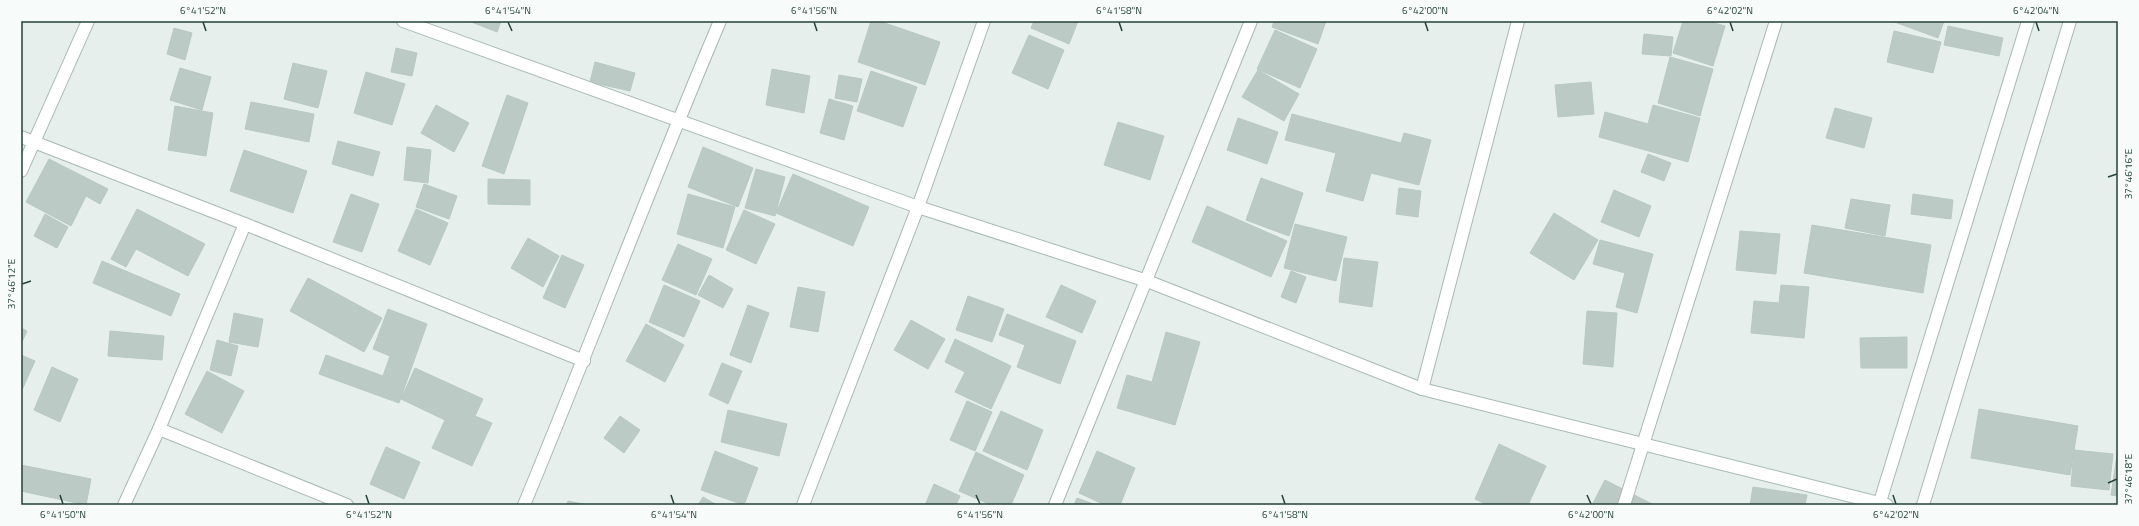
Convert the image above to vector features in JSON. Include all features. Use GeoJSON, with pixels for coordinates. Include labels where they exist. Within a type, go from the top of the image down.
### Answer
{"type":"FeatureCollection","features":[{"type":"Feature","properties":{"kind":"street"},"geometry":{"type":"LineString","coordinates":[[21,171],[88,21]]}},
{"type":"Feature","properties":{"kind":"street"},"geometry":{"type":"LineString","coordinates":[[403,21],[918,208],[1147,281],[1422,389],[1882,504],[2028,21]]}},
{"type":"Feature","properties":{"kind":"street"},"geometry":{"type":"LineString","coordinates":[[524,505],[584,361],[678,120],[720,21]]}},
{"type":"Feature","properties":{"kind":"street"},"geometry":{"type":"LineString","coordinates":[[803,505],[918,208],[984,21]]}},
{"type":"Feature","properties":{"kind":"street"},"geometry":{"type":"LineString","coordinates":[[1055,505],[1251,21]]}},
{"type":"Feature","properties":{"kind":"street"},"geometry":{"type":"LineString","coordinates":[[1422,389],[1518,21]]}},
{"type":"Feature","properties":{"kind":"street"},"geometry":{"type":"LineString","coordinates":[[1624,505],[1776,21]]}},
{"type":"Feature","properties":{"kind":"street"},"geometry":{"type":"LineString","coordinates":[[1923,505],[2070,21]]}},
{"type":"Feature","properties":{"kind":"street"},"geometry":{"type":"LineString","coordinates":[[21,137],[245,224],[584,361]]}},
{"type":"Feature","properties":{"kind":"street"},"geometry":{"type":"LineString","coordinates":[[124,505],[159,429],[245,224]]}},
{"type":"Feature","properties":{"kind":"street"},"geometry":{"type":"LineString","coordinates":[[159,429],[347,505]]}},
{"type":"Feature","properties":{"kind":"building"},"geometry":{"type":"Polygon","coordinates":[[[469,21],[501,21],[497,32],[469,21]]]}},
{"type":"Feature","properties":{"kind":"building"},"geometry":{"type":"Polygon","coordinates":[[[871,21],[879,21],[940,42],[925,85],[858,62],[871,21]]]}},
{"type":"Feature","properties":{"kind":"building"},"geometry":{"type":"Polygon","coordinates":[[[1034,21],[1078,21],[1069,44],[1031,28],[1034,21]]]}},
{"type":"Feature","properties":{"kind":"building"},"geometry":{"type":"Polygon","coordinates":[[[1274,21],[1326,21],[1318,44],[1272,27],[1274,21]]]}},
{"type":"Feature","properties":{"kind":"building"},"geometry":{"type":"Polygon","coordinates":[[[1683,21],[1707,21],[1725,26],[1713,66],[1673,53],[1683,21]]]}},
{"type":"Feature","properties":{"kind":"building"},"geometry":{"type":"Polygon","coordinates":[[[1892,21],[1944,21],[1938,38],[1892,21]]]}},
{"type":"Feature","properties":{"kind":"building"},"geometry":{"type":"Polygon","coordinates":[[[1948,26],[2003,38],[1999,56],[1944,45],[1948,26]]]}},
{"type":"Feature","properties":{"kind":"building"},"geometry":{"type":"Polygon","coordinates":[[[174,28],[192,33],[185,60],[167,54],[174,28]]]}},
{"type":"Feature","properties":{"kind":"building"},"geometry":{"type":"Polygon","coordinates":[[[1275,30],[1317,49],[1300,88],[1257,69],[1275,30]]]}},
{"type":"Feature","properties":{"kind":"building"},"geometry":{"type":"Polygon","coordinates":[[[1894,31],[1941,42],[1933,73],[1887,62],[1894,31]]]}},
{"type":"Feature","properties":{"kind":"building"},"geometry":{"type":"Polygon","coordinates":[[[1644,34],[1673,37],[1671,56],[1642,54],[1644,34]]]}},
{"type":"Feature","properties":{"kind":"building"},"geometry":{"type":"Polygon","coordinates":[[[1029,35],[1064,50],[1048,89],[1012,73],[1029,35]]]}},
{"type":"Feature","properties":{"kind":"building"},"geometry":{"type":"Polygon","coordinates":[[[396,48],[417,53],[412,76],[391,72],[396,48]]]}},
{"type":"Feature","properties":{"kind":"building"},"geometry":{"type":"Polygon","coordinates":[[[1670,57],[1713,69],[1700,116],[1658,103],[1670,57]]]}},
{"type":"Feature","properties":{"kind":"building"},"geometry":{"type":"Polygon","coordinates":[[[595,62],[635,73],[630,91],[590,82],[595,62]]]}},
{"type":"Feature","properties":{"kind":"building"},"geometry":{"type":"Polygon","coordinates":[[[293,63],[327,71],[318,108],[284,99],[293,63]]]}},
{"type":"Feature","properties":{"kind":"building"},"geometry":{"type":"Polygon","coordinates":[[[180,68],[211,77],[202,110],[170,100],[180,68]]]}},
{"type":"Feature","properties":{"kind":"building"},"geometry":{"type":"Polygon","coordinates":[[[772,69],[810,76],[804,113],[766,105],[772,69]]]}},
{"type":"Feature","properties":{"kind":"building"},"geometry":{"type":"Polygon","coordinates":[[[1258,70],[1299,94],[1284,121],[1242,97],[1258,70]]]}},
{"type":"Feature","properties":{"kind":"building"},"geometry":{"type":"Polygon","coordinates":[[[871,71],[917,87],[903,127],[857,111],[871,71]]]}},
{"type":"Feature","properties":{"kind":"building"},"geometry":{"type":"Polygon","coordinates":[[[366,72],[405,84],[392,125],[354,113],[366,72]]]}},
{"type":"Feature","properties":{"kind":"building"},"geometry":{"type":"Polygon","coordinates":[[[839,75],[862,79],[857,102],[835,98],[839,75]]]}},
{"type":"Feature","properties":{"kind":"building"},"geometry":{"type":"Polygon","coordinates":[[[1591,82],[1594,114],[1558,117],[1555,85],[1591,82]]]}},
{"type":"Feature","properties":{"kind":"building"},"geometry":{"type":"Polygon","coordinates":[[[507,95],[528,103],[504,174],[482,166],[507,95]]]}},
{"type":"Feature","properties":{"kind":"building"},"geometry":{"type":"Polygon","coordinates":[[[829,99],[853,106],[844,140],[820,133],[829,99]]]}},
{"type":"Feature","properties":{"kind":"building"},"geometry":{"type":"Polygon","coordinates":[[[251,102],[314,114],[309,142],[245,129],[251,102]]]}},
{"type":"Feature","properties":{"kind":"building"},"geometry":{"type":"Polygon","coordinates":[[[436,105],[469,123],[454,152],[421,133],[436,105]]]}},
{"type":"Feature","properties":{"kind":"building"},"geometry":{"type":"Polygon","coordinates":[[[1653,105],[1700,118],[1688,162],[1599,137],[1605,112],[1648,124],[1653,105]]]}},
{"type":"Feature","properties":{"kind":"building"},"geometry":{"type":"Polygon","coordinates":[[[175,106],[213,113],[206,156],[168,150],[175,106]]]}},
{"type":"Feature","properties":{"kind":"building"},"geometry":{"type":"Polygon","coordinates":[[[1835,108],[1872,118],[1864,148],[1826,138],[1835,108]]]}},
{"type":"Feature","properties":{"kind":"building"},"geometry":{"type":"Polygon","coordinates":[[[1292,114],[1401,143],[1404,133],[1431,140],[1419,185],[1371,173],[1363,201],[1326,191],[1336,153],[1285,140],[1292,114]]]}},
{"type":"Feature","properties":{"kind":"building"},"geometry":{"type":"Polygon","coordinates":[[[1238,118],[1278,132],[1267,164],[1227,150],[1238,118]]]}},
{"type":"Feature","properties":{"kind":"building"},"geometry":{"type":"Polygon","coordinates":[[[1118,122],[1164,136],[1150,180],[1104,165],[1118,122]]]}},
{"type":"Feature","properties":{"kind":"building"},"geometry":{"type":"Polygon","coordinates":[[[338,141],[380,152],[373,176],[332,164],[338,141]]]}},
{"type":"Feature","properties":{"kind":"building"},"geometry":{"type":"Polygon","coordinates":[[[407,147],[431,150],[428,183],[404,180],[407,147]]]}},
{"type":"Feature","properties":{"kind":"building"},"geometry":{"type":"Polygon","coordinates":[[[703,147],[753,168],[738,207],[688,187],[703,147]]]}},
{"type":"Feature","properties":{"kind":"building"},"geometry":{"type":"Polygon","coordinates":[[[244,150],[307,171],[293,213],[230,191],[244,150]]]}},
{"type":"Feature","properties":{"kind":"building"},"geometry":{"type":"Polygon","coordinates":[[[1648,154],[1671,163],[1664,181],[1641,172],[1648,154]]]}},
{"type":"Feature","properties":{"kind":"building"},"geometry":{"type":"Polygon","coordinates":[[[49,159],[108,189],[100,204],[86,196],[71,226],[26,202],[49,159]]]}},
{"type":"Feature","properties":{"kind":"building"},"geometry":{"type":"Polygon","coordinates":[[[756,169],[785,177],[775,216],[745,208],[756,169]]]}},
{"type":"Feature","properties":{"kind":"building"},"geometry":{"type":"Polygon","coordinates":[[[793,174],[869,207],[853,246],[776,213],[793,174]]]}},
{"type":"Feature","properties":{"kind":"building"},"geometry":{"type":"Polygon","coordinates":[[[1261,178],[1303,193],[1289,236],[1246,220],[1261,178]]]}},
{"type":"Feature","properties":{"kind":"building"},"geometry":{"type":"Polygon","coordinates":[[[488,179],[530,180],[530,205],[488,204],[488,179]]]}},
{"type":"Feature","properties":{"kind":"building"},"geometry":{"type":"Polygon","coordinates":[[[424,184],[457,196],[449,219],[416,207],[424,184]]]}},
{"type":"Feature","properties":{"kind":"building"},"geometry":{"type":"Polygon","coordinates":[[[1399,188],[1421,191],[1418,217],[1396,214],[1399,188]]]}},
{"type":"Feature","properties":{"kind":"building"},"geometry":{"type":"Polygon","coordinates":[[[1614,190],[1651,206],[1639,237],[1601,222],[1614,190]]]}},
{"type":"Feature","properties":{"kind":"building"},"geometry":{"type":"Polygon","coordinates":[[[351,194],[379,204],[362,252],[333,242],[351,194]]]}},
{"type":"Feature","properties":{"kind":"building"},"geometry":{"type":"Polygon","coordinates":[[[688,194],[735,207],[723,248],[677,234],[688,194]]]}},
{"type":"Feature","properties":{"kind":"building"},"geometry":{"type":"Polygon","coordinates":[[[1913,194],[1953,200],[1951,219],[1911,214],[1913,194]]]}},
{"type":"Feature","properties":{"kind":"building"},"geometry":{"type":"Polygon","coordinates":[[[1851,199],[1890,205],[1885,236],[1845,228],[1851,199]]]}},
{"type":"Feature","properties":{"kind":"building"},"geometry":{"type":"Polygon","coordinates":[[[1207,206],[1287,241],[1271,277],[1192,242],[1207,206]]]}},
{"type":"Feature","properties":{"kind":"building"},"geometry":{"type":"Polygon","coordinates":[[[137,209],[205,244],[188,276],[136,249],[126,267],[111,259],[137,209]]]}},
{"type":"Feature","properties":{"kind":"building"},"geometry":{"type":"Polygon","coordinates":[[[416,209],[448,223],[430,265],[398,251],[416,209]]]}},
{"type":"Feature","properties":{"kind":"building"},"geometry":{"type":"Polygon","coordinates":[[[744,210],[775,224],[756,264],[726,250],[744,210]]]}},
{"type":"Feature","properties":{"kind":"building"},"geometry":{"type":"Polygon","coordinates":[[[1554,213],[1598,240],[1574,280],[1530,253],[1554,213]]]}},
{"type":"Feature","properties":{"kind":"building"},"geometry":{"type":"Polygon","coordinates":[[[45,214],[68,227],[57,248],[34,236],[45,214]]]}},
{"type":"Feature","properties":{"kind":"building"},"geometry":{"type":"Polygon","coordinates":[[[1295,224],[1347,237],[1336,281],[1284,268],[1295,224]]]}},
{"type":"Feature","properties":{"kind":"building"},"geometry":{"type":"Polygon","coordinates":[[[1812,225],[1931,245],[1923,293],[1804,273],[1812,225]]]}},
{"type":"Feature","properties":{"kind":"building"},"geometry":{"type":"Polygon","coordinates":[[[1740,231],[1780,234],[1776,274],[1736,270],[1740,231]]]}},
{"type":"Feature","properties":{"kind":"building"},"geometry":{"type":"Polygon","coordinates":[[[528,238],[559,256],[543,287],[511,268],[528,238]]]}},
{"type":"Feature","properties":{"kind":"building"},"geometry":{"type":"Polygon","coordinates":[[[1600,240],[1653,254],[1637,313],[1616,307],[1625,273],[1593,264],[1600,240]]]}},
{"type":"Feature","properties":{"kind":"building"},"geometry":{"type":"Polygon","coordinates":[[[678,244],[712,259],[696,295],[662,280],[678,244]]]}},
{"type":"Feature","properties":{"kind":"building"},"geometry":{"type":"Polygon","coordinates":[[[562,255],[584,265],[565,308],[543,298],[562,255]]]}},
{"type":"Feature","properties":{"kind":"building"},"geometry":{"type":"Polygon","coordinates":[[[1344,258],[1378,262],[1372,307],[1339,302],[1344,258]]]}},
{"type":"Feature","properties":{"kind":"building"},"geometry":{"type":"Polygon","coordinates":[[[102,261],[180,294],[171,316],[93,283],[102,261]]]}},
{"type":"Feature","properties":{"kind":"building"},"geometry":{"type":"Polygon","coordinates":[[[1291,271],[1306,277],[1296,303],[1281,297],[1291,271]]]}},
{"type":"Feature","properties":{"kind":"building"},"geometry":{"type":"Polygon","coordinates":[[[709,275],[733,289],[723,308],[698,295],[709,275]]]}},
{"type":"Feature","properties":{"kind":"building"},"geometry":{"type":"Polygon","coordinates":[[[308,278],[382,318],[364,352],[290,311],[308,278]]]}},
{"type":"Feature","properties":{"kind":"building"},"geometry":{"type":"Polygon","coordinates":[[[664,285],[700,301],[684,337],[649,322],[664,285]]]}},
{"type":"Feature","properties":{"kind":"building"},"geometry":{"type":"Polygon","coordinates":[[[1061,285],[1096,301],[1082,333],[1046,317],[1061,285]]]}},
{"type":"Feature","properties":{"kind":"building"},"geometry":{"type":"Polygon","coordinates":[[[1781,285],[1809,287],[1804,338],[1751,333],[1754,301],[1779,303],[1781,285]]]}},
{"type":"Feature","properties":{"kind":"building"},"geometry":{"type":"Polygon","coordinates":[[[798,287],[825,292],[818,332],[790,327],[798,287]]]}},
{"type":"Feature","properties":{"kind":"building"},"geometry":{"type":"Polygon","coordinates":[[[968,296],[1004,309],[992,342],[956,330],[968,296]]]}},
{"type":"Feature","properties":{"kind":"building"},"geometry":{"type":"Polygon","coordinates":[[[748,305],[769,313],[751,363],[730,355],[748,305]]]}},
{"type":"Feature","properties":{"kind":"building"},"geometry":{"type":"Polygon","coordinates":[[[388,309],[427,324],[399,403],[319,374],[326,355],[383,376],[390,356],[373,349],[388,309]]]}},
{"type":"Feature","properties":{"kind":"building"},"geometry":{"type":"Polygon","coordinates":[[[1587,311],[1617,313],[1613,367],[1583,364],[1587,311]]]}},
{"type":"Feature","properties":{"kind":"building"},"geometry":{"type":"Polygon","coordinates":[[[234,313],[263,319],[258,347],[229,342],[234,313]]]}},
{"type":"Feature","properties":{"kind":"building"},"geometry":{"type":"Polygon","coordinates":[[[1007,314],[1076,341],[1060,384],[1017,367],[1025,345],[999,335],[1007,314]]]}},
{"type":"Feature","properties":{"kind":"building"},"geometry":{"type":"Polygon","coordinates":[[[911,320],[945,339],[928,369],[894,350],[911,320]]]}},
{"type":"Feature","properties":{"kind":"building"},"geometry":{"type":"Polygon","coordinates":[[[646,324],[684,345],[665,382],[626,361],[646,324]]]}},
{"type":"Feature","properties":{"kind":"building"},"geometry":{"type":"Polygon","coordinates":[[[21,328],[27,331],[21,344],[21,328]]]}},
{"type":"Feature","properties":{"kind":"building"},"geometry":{"type":"Polygon","coordinates":[[[110,331],[164,336],[162,360],[108,356],[110,331]]]}},
{"type":"Feature","properties":{"kind":"building"},"geometry":{"type":"Polygon","coordinates":[[[1166,332],[1200,342],[1175,425],[1117,408],[1127,375],[1152,382],[1166,332]]]}},
{"type":"Feature","properties":{"kind":"building"},"geometry":{"type":"Polygon","coordinates":[[[1907,337],[1907,368],[1861,368],[1860,338],[1907,337]]]}},
{"type":"Feature","properties":{"kind":"building"},"geometry":{"type":"Polygon","coordinates":[[[955,339],[1011,366],[991,409],[955,392],[965,372],[945,362],[955,339]]]}},
{"type":"Feature","properties":{"kind":"building"},"geometry":{"type":"Polygon","coordinates":[[[217,340],[238,346],[231,376],[210,370],[217,340]]]}},
{"type":"Feature","properties":{"kind":"building"},"geometry":{"type":"Polygon","coordinates":[[[21,355],[35,361],[21,392],[21,355]]]}},
{"type":"Feature","properties":{"kind":"building"},"geometry":{"type":"Polygon","coordinates":[[[722,363],[742,371],[728,404],[709,395],[722,363]]]}},
{"type":"Feature","properties":{"kind":"building"},"geometry":{"type":"Polygon","coordinates":[[[52,367],[78,379],[60,422],[34,410],[52,367]]]}},
{"type":"Feature","properties":{"kind":"building"},"geometry":{"type":"Polygon","coordinates":[[[415,368],[483,399],[475,416],[492,423],[472,466],[432,448],[445,420],[401,399],[415,368]]]}},
{"type":"Feature","properties":{"kind":"building"},"geometry":{"type":"Polygon","coordinates":[[[207,371],[244,391],[222,433],[185,414],[207,371]]]}},
{"type":"Feature","properties":{"kind":"building"},"geometry":{"type":"Polygon","coordinates":[[[967,401],[992,412],[975,451],[950,440],[967,401]]]}},
{"type":"Feature","properties":{"kind":"building"},"geometry":{"type":"Polygon","coordinates":[[[1979,409],[2078,426],[2070,475],[1971,458],[1979,409]]]}},
{"type":"Feature","properties":{"kind":"building"},"geometry":{"type":"Polygon","coordinates":[[[728,410],[787,424],[779,456],[721,442],[728,410]]]}},
{"type":"Feature","properties":{"kind":"building"},"geometry":{"type":"Polygon","coordinates":[[[1001,411],[1043,430],[1027,470],[983,451],[1001,411]]]}},
{"type":"Feature","properties":{"kind":"building"},"geometry":{"type":"Polygon","coordinates":[[[620,416],[640,430],[624,453],[604,438],[620,416]]]}},
{"type":"Feature","properties":{"kind":"building"},"geometry":{"type":"Polygon","coordinates":[[[1499,444],[1546,466],[1528,505],[1488,505],[1475,499],[1499,444]]]}},
{"type":"Feature","properties":{"kind":"building"},"geometry":{"type":"Polygon","coordinates":[[[386,447],[420,462],[404,499],[370,484],[386,447]]]}},
{"type":"Feature","properties":{"kind":"building"},"geometry":{"type":"Polygon","coordinates":[[[2118,448],[2118,496],[2111,495],[2118,448]]]}},
{"type":"Feature","properties":{"kind":"building"},"geometry":{"type":"Polygon","coordinates":[[[2074,450],[2113,454],[2109,490],[2071,486],[2074,450]]]}},
{"type":"Feature","properties":{"kind":"building"},"geometry":{"type":"Polygon","coordinates":[[[715,451],[758,468],[744,505],[701,490],[715,451]]]}},
{"type":"Feature","properties":{"kind":"building"},"geometry":{"type":"Polygon","coordinates":[[[1097,451],[1135,468],[1120,505],[1105,505],[1079,493],[1097,451]]]}},
{"type":"Feature","properties":{"kind":"building"},"geometry":{"type":"Polygon","coordinates":[[[976,452],[1024,475],[1011,505],[991,505],[959,491],[976,452]]]}},
{"type":"Feature","properties":{"kind":"building"},"geometry":{"type":"Polygon","coordinates":[[[21,465],[91,479],[86,505],[21,491],[21,465]]]}},
{"type":"Feature","properties":{"kind":"building"},"geometry":{"type":"Polygon","coordinates":[[[1605,480],[1652,504],[1652,505],[1592,505],[1605,480]]]}},
{"type":"Feature","properties":{"kind":"building"},"geometry":{"type":"Polygon","coordinates":[[[934,484],[960,496],[956,505],[925,505],[934,484]]]}},
{"type":"Feature","properties":{"kind":"building"},"geometry":{"type":"Polygon","coordinates":[[[1753,487],[1807,495],[1805,505],[1750,505],[1753,487]]]}},
{"type":"Feature","properties":{"kind":"building"},"geometry":{"type":"Polygon","coordinates":[[[703,497],[717,505],[698,505],[703,497]]]}},
{"type":"Feature","properties":{"kind":"building"},"geometry":{"type":"Polygon","coordinates":[[[1077,498],[1096,505],[1074,505],[1077,498]]]}},
{"type":"Feature","properties":{"kind":"building"},"geometry":{"type":"Polygon","coordinates":[[[568,501],[588,505],[567,505],[568,501]]]}}]}
